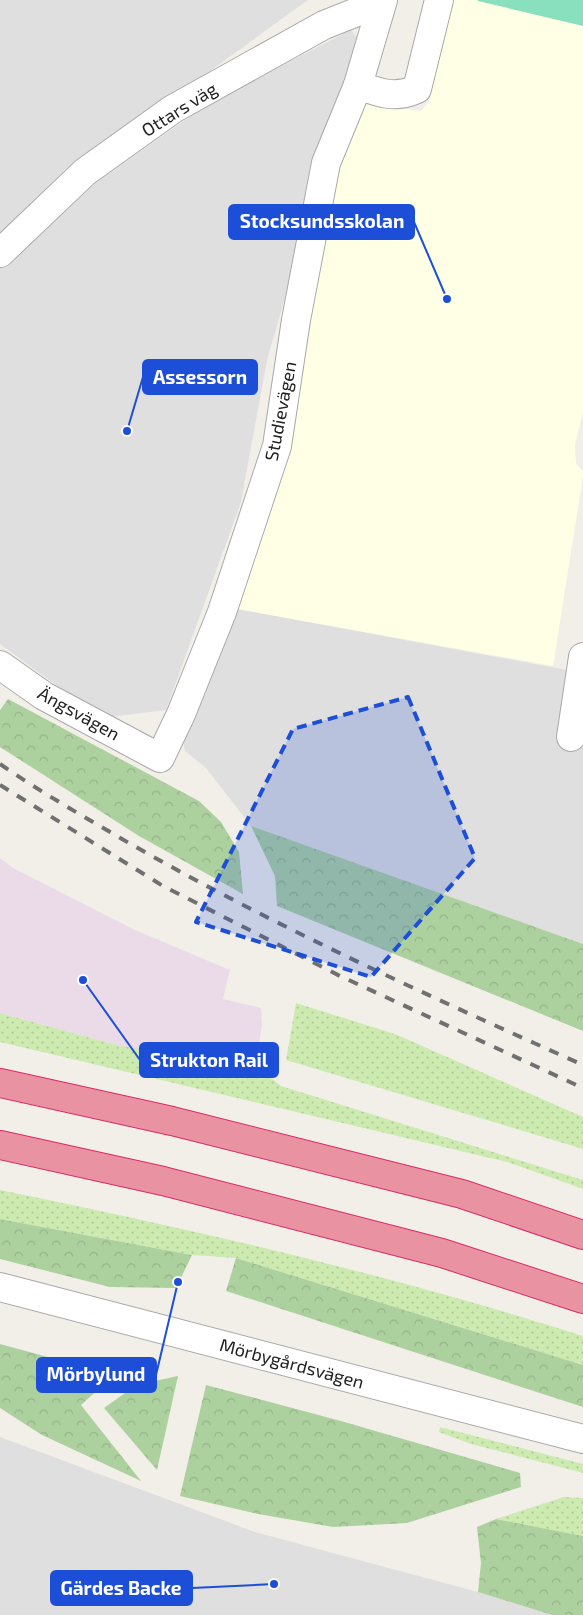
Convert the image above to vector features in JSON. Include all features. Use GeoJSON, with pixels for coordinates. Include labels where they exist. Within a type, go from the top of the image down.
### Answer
{"type":"FeatureCollection","features":[{"type":"Feature","properties":{"kind":"highway"},"geometry":{"type":"LineString","coordinates":[[0,1083],[172,1121],[462,1194],[583,1235]]}},
{"type":"Feature","properties":{"kind":"highway"},"geometry":{"type":"LineString","coordinates":[[0,1145],[163,1181],[442,1252],[583,1299]]}},
{"type":"Feature","properties":{"kind":"street"},"geometry":{"type":"LineString","coordinates":[[358,84],[381,94],[403,96],[416,89],[439,0]]}},
{"type":"Feature","properties":{"kind":"street","name":"Studievägen"},"geometry":{"type":"LineString","coordinates":[[160,758],[181,714],[222,612],[277,446],[296,320],[326,163],[358,84],[383,1]]}},
{"type":"Feature","properties":{"kind":"street","name":"Ottars väg"},"geometry":{"type":"LineString","coordinates":[[0,253],[86,172],[173,109],[324,25],[383,1]]}},
{"type":"Feature","properties":{"kind":"street"},"geometry":{"type":"LineString","coordinates":[[571,737],[583,657]]}},
{"type":"Feature","properties":{"kind":"street","name":"Ängsvägen"},"geometry":{"type":"LineString","coordinates":[[0,665],[44,696],[160,758]]}},
{"type":"Feature","properties":{"kind":"street","name":"Mörbygårdsvägen"},"geometry":{"type":"LineString","coordinates":[[0,1287],[583,1439]]}},
{"type":"Feature","properties":{"kind":"highlighted area"},"geometry":{"type":"Polygon","coordinates":[[[408,697],[475,858],[371,977],[196,922],[293,729],[408,697]]]}},
{"type":"Feature","properties":{"kind":"shaded area"},"geometry":{"type":"Polygon","coordinates":[[[0,0],[308,0],[94,155],[0,236],[0,0]]]}},
{"type":"Feature","properties":{"kind":"shaded area"},"geometry":{"type":"Polygon","coordinates":[[[452,0],[583,0],[583,412],[575,445],[576,464],[583,471],[583,476],[553,666],[232,608],[330,186],[360,103],[421,111],[429,102],[452,0]]]}},
{"type":"Feature","properties":{"kind":"shaded area"},"geometry":{"type":"Polygon","coordinates":[[[351,30],[359,40],[267,360],[241,502],[166,710],[101,718],[0,644],[0,267],[72,200],[209,103],[351,30]]]}},
{"type":"Feature","properties":{"kind":"shaded area"},"geometry":{"type":"Polygon","coordinates":[[[232,608],[583,673],[583,944],[251,826],[206,768],[185,751],[182,736],[232,608]]]}},
{"type":"Feature","properties":{"kind":"shaded area"},"geometry":{"type":"Polygon","coordinates":[[[0,858],[13,868],[135,930],[230,970],[223,999],[261,1008],[262,1024],[256,1066],[120,1046],[0,1013],[0,858]]]}},
{"type":"Feature","properties":{"kind":"shaded area"},"geometry":{"type":"Polygon","coordinates":[[[0,1437],[255,1532],[478,1592],[552,1615],[0,1615],[0,1437]]]}},
{"type":"Feature","properties":{"kind":"green space"},"geometry":{"type":"Polygon","coordinates":[[[478,0],[583,0],[583,26],[478,1],[478,0]]]}},
{"type":"Feature","properties":{"kind":"green space"},"geometry":{"type":"Polygon","coordinates":[[[8,699],[199,801],[221,822],[239,852],[243,894],[139,836],[0,747],[0,710],[8,699]]]}},
{"type":"Feature","properties":{"kind":"green space"},"geometry":{"type":"Polygon","coordinates":[[[251,826],[583,944],[583,1031],[277,906],[275,876],[251,826]]]}},
{"type":"Feature","properties":{"kind":"green space"},"geometry":{"type":"Polygon","coordinates":[[[296,1003],[395,1034],[583,1117],[583,1149],[286,1060],[296,1003]]]}},
{"type":"Feature","properties":{"kind":"green space"},"geometry":{"type":"Polygon","coordinates":[[[0,1013],[120,1046],[256,1066],[281,1086],[583,1180],[583,1189],[507,1162],[0,1042],[0,1013]]]}},
{"type":"Feature","properties":{"kind":"green space"},"geometry":{"type":"Polygon","coordinates":[[[0,1190],[147,1221],[293,1255],[511,1314],[583,1336],[583,1365],[236,1258],[192,1255],[0,1219],[0,1190]]]}},
{"type":"Feature","properties":{"kind":"green space"},"geometry":{"type":"Polygon","coordinates":[[[0,1219],[192,1255],[176,1288],[110,1287],[0,1259],[0,1219]]]}},
{"type":"Feature","properties":{"kind":"green space"},"geometry":{"type":"Polygon","coordinates":[[[236,1258],[583,1365],[583,1407],[226,1291],[236,1258]]]}},
{"type":"Feature","properties":{"kind":"green space"},"geometry":{"type":"Polygon","coordinates":[[[0,1344],[114,1375],[81,1405],[141,1481],[42,1435],[0,1408],[0,1344]]]}},
{"type":"Feature","properties":{"kind":"green space"},"geometry":{"type":"Polygon","coordinates":[[[178,1376],[157,1470],[104,1408],[136,1385],[178,1376]]]}},
{"type":"Feature","properties":{"kind":"green space"},"geometry":{"type":"Polygon","coordinates":[[[206,1385],[341,1421],[520,1473],[521,1487],[407,1523],[333,1527],[258,1514],[180,1496],[206,1385]]]}},
{"type":"Feature","properties":{"kind":"green space"},"geometry":{"type":"Polygon","coordinates":[[[440,1427],[583,1464],[583,1473],[471,1444],[439,1432],[440,1427]]]}},
{"type":"Feature","properties":{"kind":"green space"},"geometry":{"type":"Polygon","coordinates":[[[564,1497],[583,1498],[583,1536],[496,1519],[564,1497]]]}},
{"type":"Feature","properties":{"kind":"green space"},"geometry":{"type":"Polygon","coordinates":[[[496,1519],[583,1536],[583,1615],[552,1615],[478,1592],[481,1563],[477,1527],[496,1519]]]}},
{"type":"Feature","properties":{"kind":"railway"},"geometry":{"type":"LineString","coordinates":[[0,764],[122,839],[235,901],[350,958],[583,1065]]}},
{"type":"Feature","properties":{"kind":"railway"},"geometry":{"type":"LineString","coordinates":[[0,785],[163,886],[340,976],[583,1088]]}},
{"type":"Feature","properties":{"kind":"place","name":"Stocksundsskolan"},"geometry":{"type":"Point","coordinates":[447,299]}},
{"type":"Feature","properties":{"kind":"place","name":"Assessorn"},"geometry":{"type":"Point","coordinates":[127,431]}},
{"type":"Feature","properties":{"kind":"place","name":"Strukton Rail"},"geometry":{"type":"Point","coordinates":[83,980]}},
{"type":"Feature","properties":{"kind":"place","name":"Mörbylund"},"geometry":{"type":"Point","coordinates":[178,1282]}},
{"type":"Feature","properties":{"kind":"place","name":"Gärdes Backe"},"geometry":{"type":"Point","coordinates":[274,1584]}}]}
